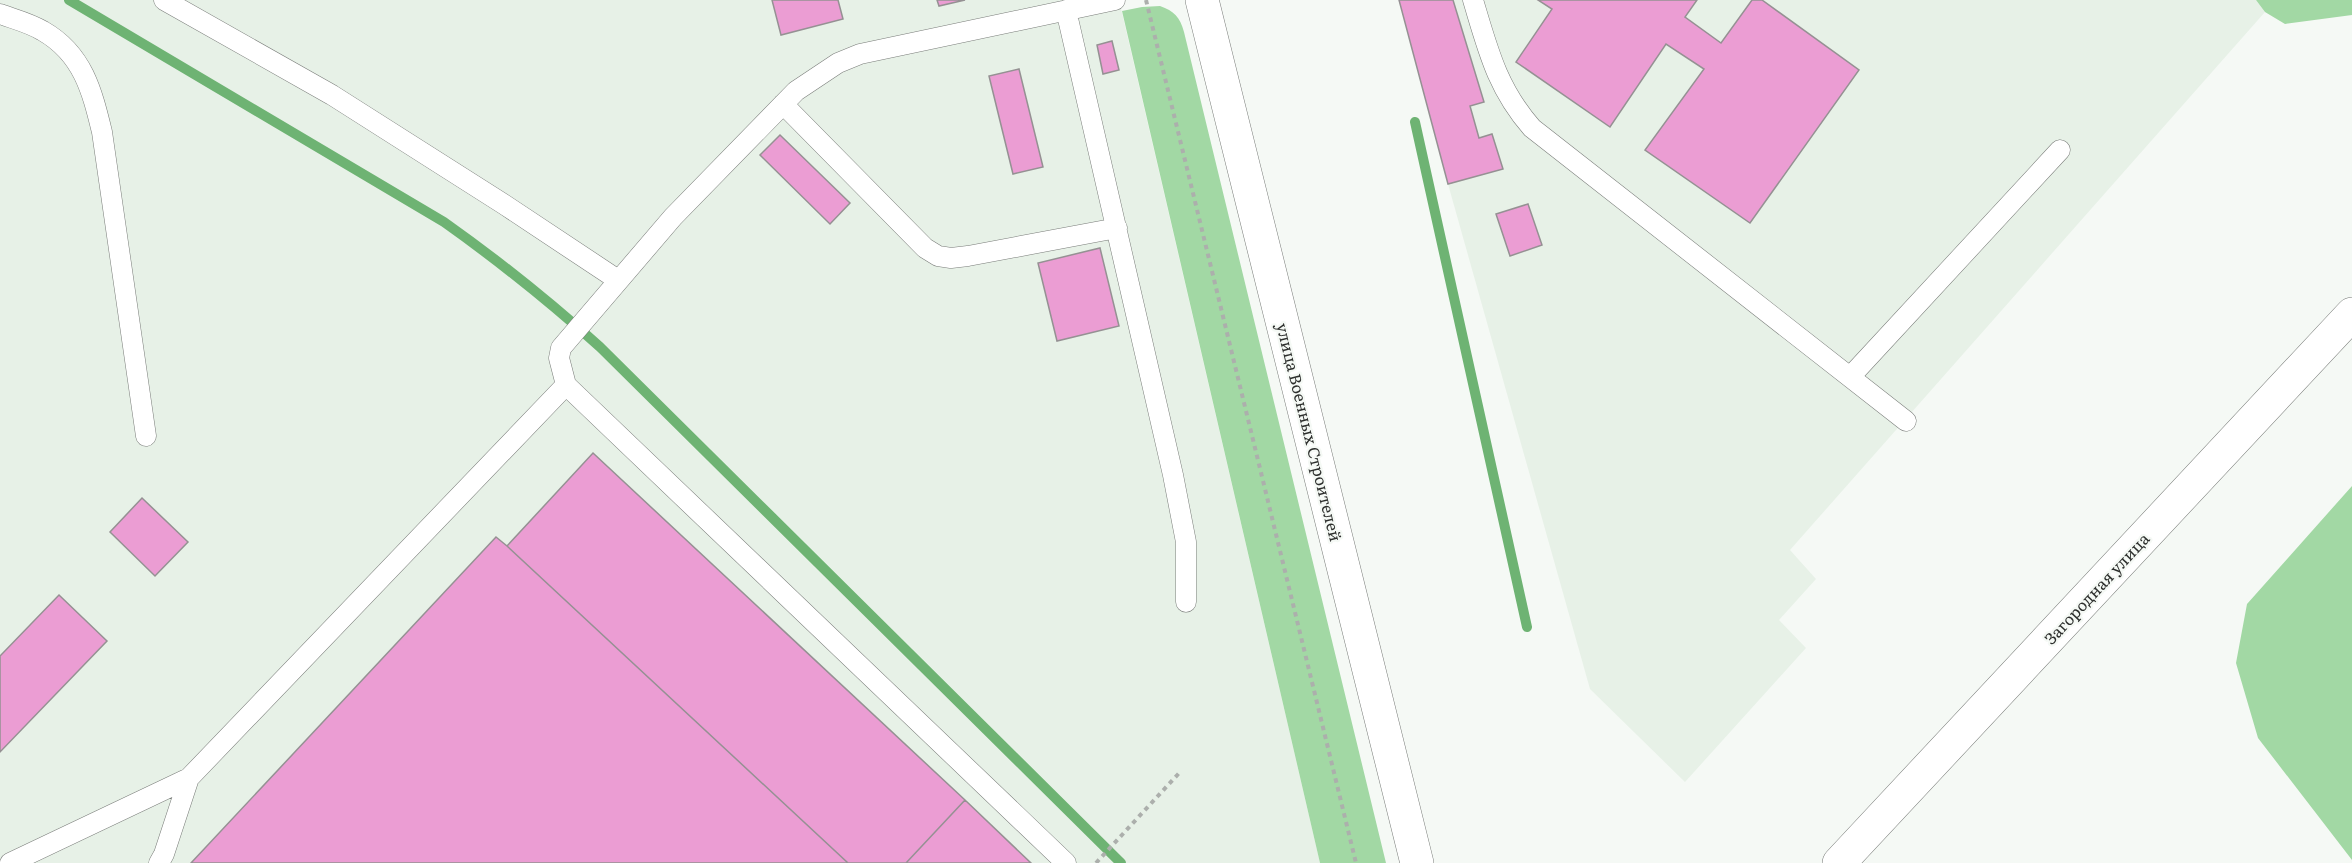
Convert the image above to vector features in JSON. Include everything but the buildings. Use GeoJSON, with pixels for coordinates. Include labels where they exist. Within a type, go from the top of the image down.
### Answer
{"type":"FeatureCollection","features":[{"type":"Feature","properties":{"kind":"street","name":"улица Военных Строителей"},"geometry":{"type":"LineString","coordinates":[[1202,0],[1417,863]]}},
{"type":"Feature","properties":{"kind":"street","name":"Загородная улица"},"geometry":{"type":"LineString","coordinates":[[1839,863],[2352,314]]}},
{"type":"Feature","properties":{"kind":"lane"},"geometry":{"type":"LineString","coordinates":[[164,0],[351,107],[618,280]]}},
{"type":"Feature","properties":{"kind":"lane"},"geometry":{"type":"LineString","coordinates":[[1066,863],[566,385],[559,358],[561,348],[568,339],[673,217],[783,104],[815,77],[838,63],[886,47],[1114,0]]}},
{"type":"Feature","properties":{"kind":"lane"},"geometry":{"type":"LineString","coordinates":[[1473,0],[1489,56],[1501,86],[1515,108],[1532,128],[1906,421]]}},
{"type":"Feature","properties":{"kind":"lane"},"geometry":{"type":"LineString","coordinates":[[1066,10],[1180,512],[1186,542],[1186,602]]}},
{"type":"Feature","properties":{"kind":"lane"},"geometry":{"type":"LineString","coordinates":[[0,14],[42,30],[60,42],[73,54],[93,99],[102,132],[146,436]]}},
{"type":"Feature","properties":{"kind":"lane"},"geometry":{"type":"LineString","coordinates":[[783,104],[913,237],[938,256],[951,258],[968,256],[1117,228]]}},
{"type":"Feature","properties":{"kind":"lane"},"geometry":{"type":"LineString","coordinates":[[1850,377],[2060,150]]}},
{"type":"Feature","properties":{"kind":"lane"},"geometry":{"type":"LineString","coordinates":[[10,863],[189,778],[566,385]]}},
{"type":"Feature","properties":{"kind":"lane"},"geometry":{"type":"LineString","coordinates":[[159,863],[189,778]]}},
{"type":"Feature","properties":{"kind":"path"},"geometry":{"type":"LineString","coordinates":[[1146,0],[1356,863]]}},
{"type":"Feature","properties":{"kind":"path"},"geometry":{"type":"LineString","coordinates":[[1096,863],[1181,771]]}},
{"type":"Feature","properties":{"kind":"shaded area"},"geometry":{"type":"Polygon","coordinates":[[[0,0],[1119,0],[1320,863],[0,863],[0,0]]]}},
{"type":"Feature","properties":{"kind":"shaded area"},"geometry":{"type":"Polygon","coordinates":[[[1399,0],[2256,0],[2265,12],[1790,550],[1816,579],[1779,620],[1806,648],[1685,782],[1590,689],[1448,184],[1399,0]]]}},
{"type":"Feature","properties":{"kind":"green space"},"geometry":{"type":"Polygon","coordinates":[[[2256,0],[2352,0],[2352,15],[2285,24],[2265,12],[2256,0]]]}},
{"type":"Feature","properties":{"kind":"green space"},"geometry":{"type":"Polygon","coordinates":[[[1160,6],[1176,15],[1184,32],[1386,863],[1320,863],[1122,11],[1160,6]]]}},
{"type":"Feature","properties":{"kind":"green space"},"geometry":{"type":"Polygon","coordinates":[[[2352,486],[2352,860],[2258,738],[2236,663],[2247,604],[2352,486]]]}},
{"type":"Feature","properties":{"kind":"waterway"},"geometry":{"type":"LineString","coordinates":[[69,0],[444,222],[543,298],[600,347],[1121,863]]}},
{"type":"Feature","properties":{"kind":"waterway"},"geometry":{"type":"LineString","coordinates":[[1415,122],[1527,627]]}}]}
